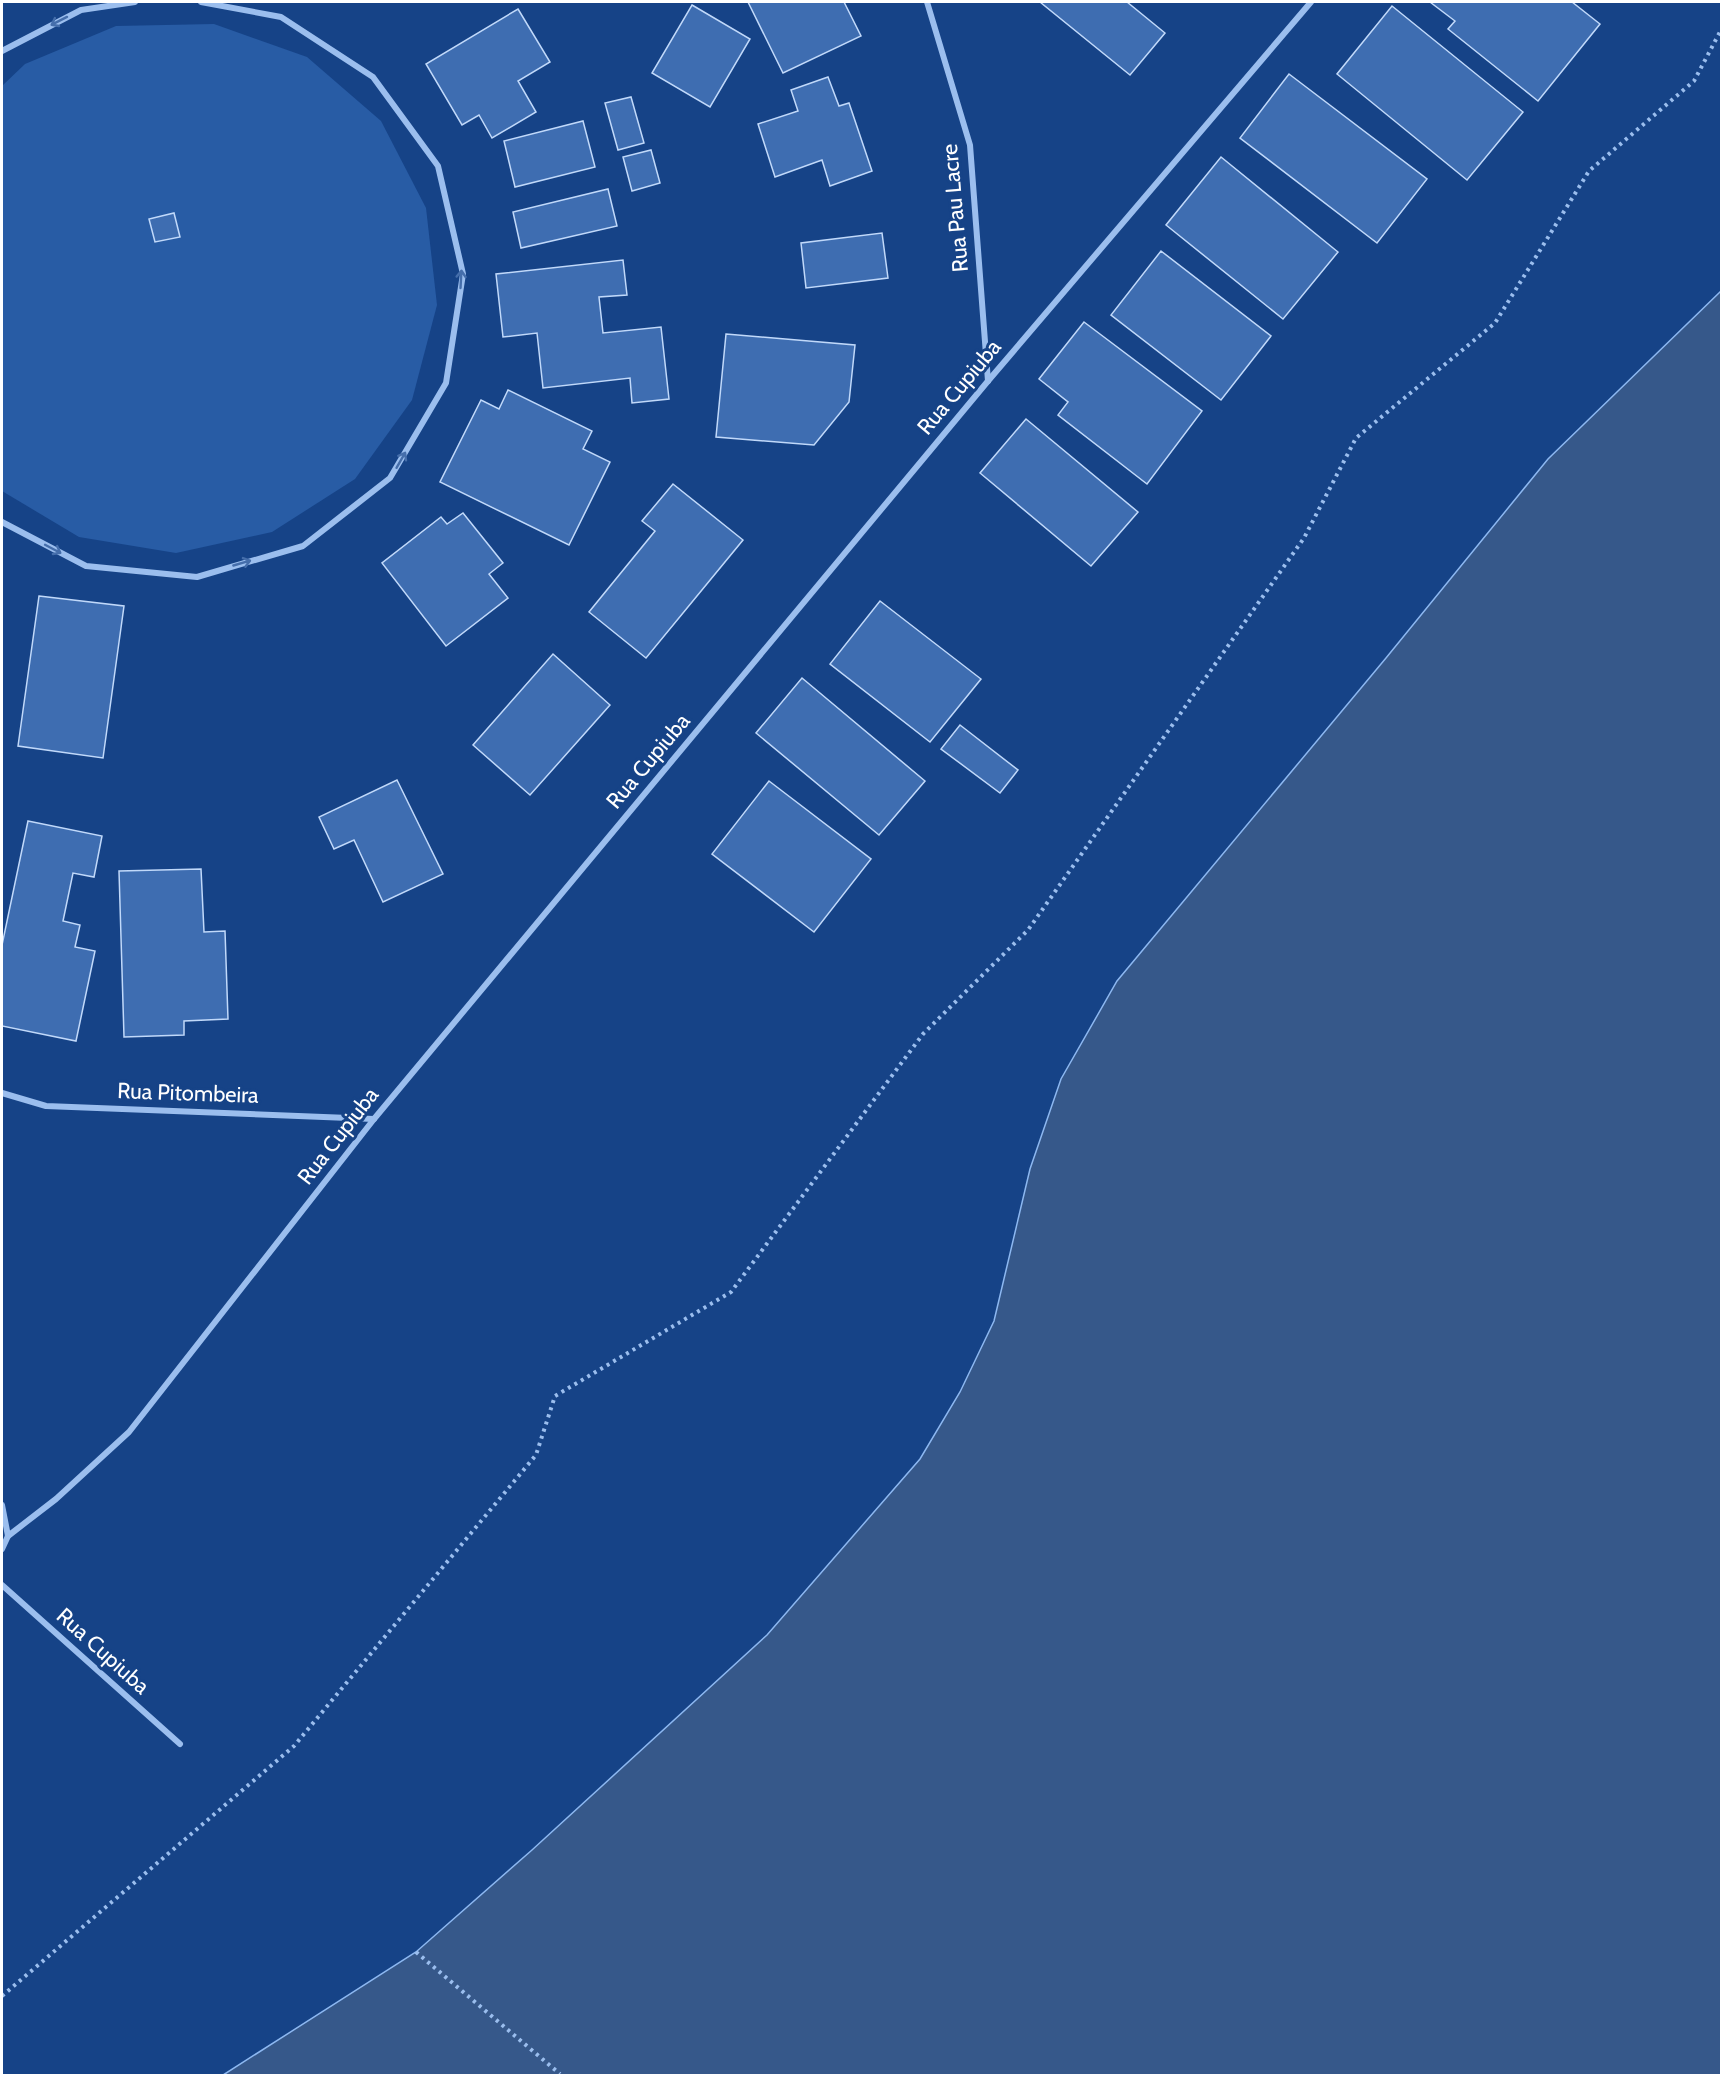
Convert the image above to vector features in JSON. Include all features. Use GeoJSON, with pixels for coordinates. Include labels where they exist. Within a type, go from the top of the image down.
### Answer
{"type":"FeatureCollection","features":[{"type":"Feature","properties":{"kind":"street"},"geometry":{"type":"LineString","coordinates":[[2,51],[81,10],[135,2]]}},
{"type":"Feature","properties":{"kind":"street"},"geometry":{"type":"LineString","coordinates":[[2,522],[86,566],[197,577],[303,546],[390,478],[447,382],[463,274],[438,166],[373,77],[281,17],[201,2]]}},
{"type":"Feature","properties":{"kind":"street","name":"Rua Pau Lacre"},"geometry":{"type":"LineString","coordinates":[[927,2],[970,145],[988,381]]}},
{"type":"Feature","properties":{"kind":"street","name":"Rua Cupiuba"},"geometry":{"type":"LineString","coordinates":[[8,1536],[56,1499],[129,1432],[374,1119],[988,381],[1311,2]]}},
{"type":"Feature","properties":{"kind":"street","name":"Rua Pitombeira"},"geometry":{"type":"LineString","coordinates":[[2,1093],[46,1106],[374,1119]]}},
{"type":"Feature","properties":{"kind":"street"},"geometry":{"type":"LineString","coordinates":[[2,1504],[8,1536],[2,1549]]}},
{"type":"Feature","properties":{"kind":"street","name":"Rua Cupiuba"},"geometry":{"type":"LineString","coordinates":[[2,1585],[180,1744]]}},
{"type":"Feature","properties":{"kind":"path"},"geometry":{"type":"LineString","coordinates":[[2,1996],[294,1746],[536,1455],[555,1396],[731,1292],[922,1034],[1028,930],[1304,538],[1356,438],[1495,323],[1588,171],[1694,81],[1722,28]]}},
{"type":"Feature","properties":{"kind":"path"},"geometry":{"type":"LineString","coordinates":[[416,1952],[560,2074]]}},
{"type":"Feature","properties":{"kind":"shaded area"},"geometry":{"type":"Polygon","coordinates":[[[214,24],[307,57],[381,121],[426,208],[437,305],[412,400],[355,479],[272,532],[176,553],[79,537],[2,491],[2,86],[25,64],[116,26],[214,24]]]}},
{"type":"Feature","properties":{"kind":"shaded area"},"geometry":{"type":"Polygon","coordinates":[[[1721,291],[1721,2075],[223,2075],[416,1952],[532,1850],[767,1635],[920,1459],[960,1392],[994,1321],[1030,1169],[1061,1079],[1117,981],[1548,459],[1721,291]]]}},
{"type":"Feature","properties":{"kind":"building"},"geometry":{"type":"Polygon","coordinates":[[[748,2],[844,2],[861,36],[783,73],[748,2]]]}},
{"type":"Feature","properties":{"kind":"building"},"geometry":{"type":"Polygon","coordinates":[[[1040,2],[1127,2],[1165,33],[1130,75],[1040,2]]]}},
{"type":"Feature","properties":{"kind":"building"},"geometry":{"type":"Polygon","coordinates":[[[1430,2],[1572,2],[1600,24],[1538,101],[1448,29],[1455,21],[1430,2]]]}},
{"type":"Feature","properties":{"kind":"building"},"geometry":{"type":"Polygon","coordinates":[[[692,5],[750,39],[710,107],[652,73],[692,5]]]}},
{"type":"Feature","properties":{"kind":"building"},"geometry":{"type":"Polygon","coordinates":[[[1392,6],[1523,112],[1467,180],[1337,74],[1392,6]]]}},
{"type":"Feature","properties":{"kind":"building"},"geometry":{"type":"Polygon","coordinates":[[[518,9],[550,62],[518,81],[536,112],[492,138],[479,115],[462,125],[426,64],[518,9]]]}},
{"type":"Feature","properties":{"kind":"building"},"geometry":{"type":"Polygon","coordinates":[[[1289,74],[1427,179],[1377,243],[1240,138],[1289,74]]]}},
{"type":"Feature","properties":{"kind":"building"},"geometry":{"type":"Polygon","coordinates":[[[828,77],[839,106],[849,103],[872,171],[830,186],[822,160],[775,177],[758,124],[798,111],[791,90],[828,77]]]}},
{"type":"Feature","properties":{"kind":"building"},"geometry":{"type":"Polygon","coordinates":[[[631,97],[644,143],[618,150],[605,103],[631,97]]]}},
{"type":"Feature","properties":{"kind":"building"},"geometry":{"type":"Polygon","coordinates":[[[583,121],[595,167],[515,187],[504,141],[583,121]]]}},
{"type":"Feature","properties":{"kind":"building"},"geometry":{"type":"Polygon","coordinates":[[[651,150],[660,183],[632,191],[623,157],[651,150]]]}},
{"type":"Feature","properties":{"kind":"building"},"geometry":{"type":"Polygon","coordinates":[[[1221,157],[1338,252],[1283,319],[1166,225],[1221,157]]]}},
{"type":"Feature","properties":{"kind":"building"},"geometry":{"type":"Polygon","coordinates":[[[608,189],[617,226],[521,248],[513,212],[608,189]]]}},
{"type":"Feature","properties":{"kind":"building"},"geometry":{"type":"Polygon","coordinates":[[[174,213],[180,237],[155,242],[149,219],[174,213]]]}},
{"type":"Feature","properties":{"kind":"building"},"geometry":{"type":"Polygon","coordinates":[[[882,233],[888,278],[806,288],[801,243],[882,233]]]}},
{"type":"Feature","properties":{"kind":"building"},"geometry":{"type":"Polygon","coordinates":[[[1161,251],[1271,336],[1221,400],[1111,315],[1161,251]]]}},
{"type":"Feature","properties":{"kind":"building"},"geometry":{"type":"Polygon","coordinates":[[[623,260],[627,295],[599,297],[603,333],[661,327],[669,399],[632,403],[630,378],[543,388],[537,333],[503,337],[496,274],[623,260]]]}},
{"type":"Feature","properties":{"kind":"building"},"geometry":{"type":"Polygon","coordinates":[[[1084,322],[1202,411],[1147,484],[1058,415],[1068,402],[1039,379],[1084,322]]]}},
{"type":"Feature","properties":{"kind":"building"},"geometry":{"type":"Polygon","coordinates":[[[726,334],[855,345],[849,402],[814,445],[716,437],[726,334]]]}},
{"type":"Feature","properties":{"kind":"building"},"geometry":{"type":"Polygon","coordinates":[[[508,390],[592,431],[583,449],[610,462],[569,545],[440,482],[481,400],[499,409],[508,390]]]}},
{"type":"Feature","properties":{"kind":"building"},"geometry":{"type":"Polygon","coordinates":[[[1026,419],[1138,512],[1091,566],[980,473],[1026,419]]]}},
{"type":"Feature","properties":{"kind":"building"},"geometry":{"type":"Polygon","coordinates":[[[673,484],[743,540],[646,658],[589,612],[655,531],[642,521],[673,484]]]}},
{"type":"Feature","properties":{"kind":"building"},"geometry":{"type":"Polygon","coordinates":[[[463,513],[503,563],[489,574],[508,598],[446,646],[382,563],[441,517],[447,524],[463,513]]]}},
{"type":"Feature","properties":{"kind":"building"},"geometry":{"type":"Polygon","coordinates":[[[39,596],[124,606],[103,758],[18,746],[39,596]]]}},
{"type":"Feature","properties":{"kind":"building"},"geometry":{"type":"Polygon","coordinates":[[[880,601],[981,679],[930,742],[830,664],[880,601]]]}},
{"type":"Feature","properties":{"kind":"building"},"geometry":{"type":"Polygon","coordinates":[[[553,654],[610,705],[530,795],[473,745],[553,654]]]}},
{"type":"Feature","properties":{"kind":"building"},"geometry":{"type":"Polygon","coordinates":[[[802,678],[925,781],[879,835],[756,733],[802,678]]]}},
{"type":"Feature","properties":{"kind":"building"},"geometry":{"type":"Polygon","coordinates":[[[960,725],[1018,770],[1000,793],[941,749],[960,725]]]}},
{"type":"Feature","properties":{"kind":"building"},"geometry":{"type":"Polygon","coordinates":[[[397,780],[443,874],[383,902],[354,840],[334,849],[319,817],[397,780]]]}},
{"type":"Feature","properties":{"kind":"building"},"geometry":{"type":"Polygon","coordinates":[[[769,781],[871,859],[814,932],[712,854],[769,781]]]}},
{"type":"Feature","properties":{"kind":"building"},"geometry":{"type":"Polygon","coordinates":[[[28,821],[102,836],[94,877],[73,873],[63,921],[80,925],[75,947],[95,951],[76,1041],[2,1026],[2,945],[28,821]]]}},
{"type":"Feature","properties":{"kind":"building"},"geometry":{"type":"Polygon","coordinates":[[[201,869],[204,932],[225,931],[228,1019],[184,1021],[184,1035],[124,1037],[119,871],[201,869]]]}}]}
